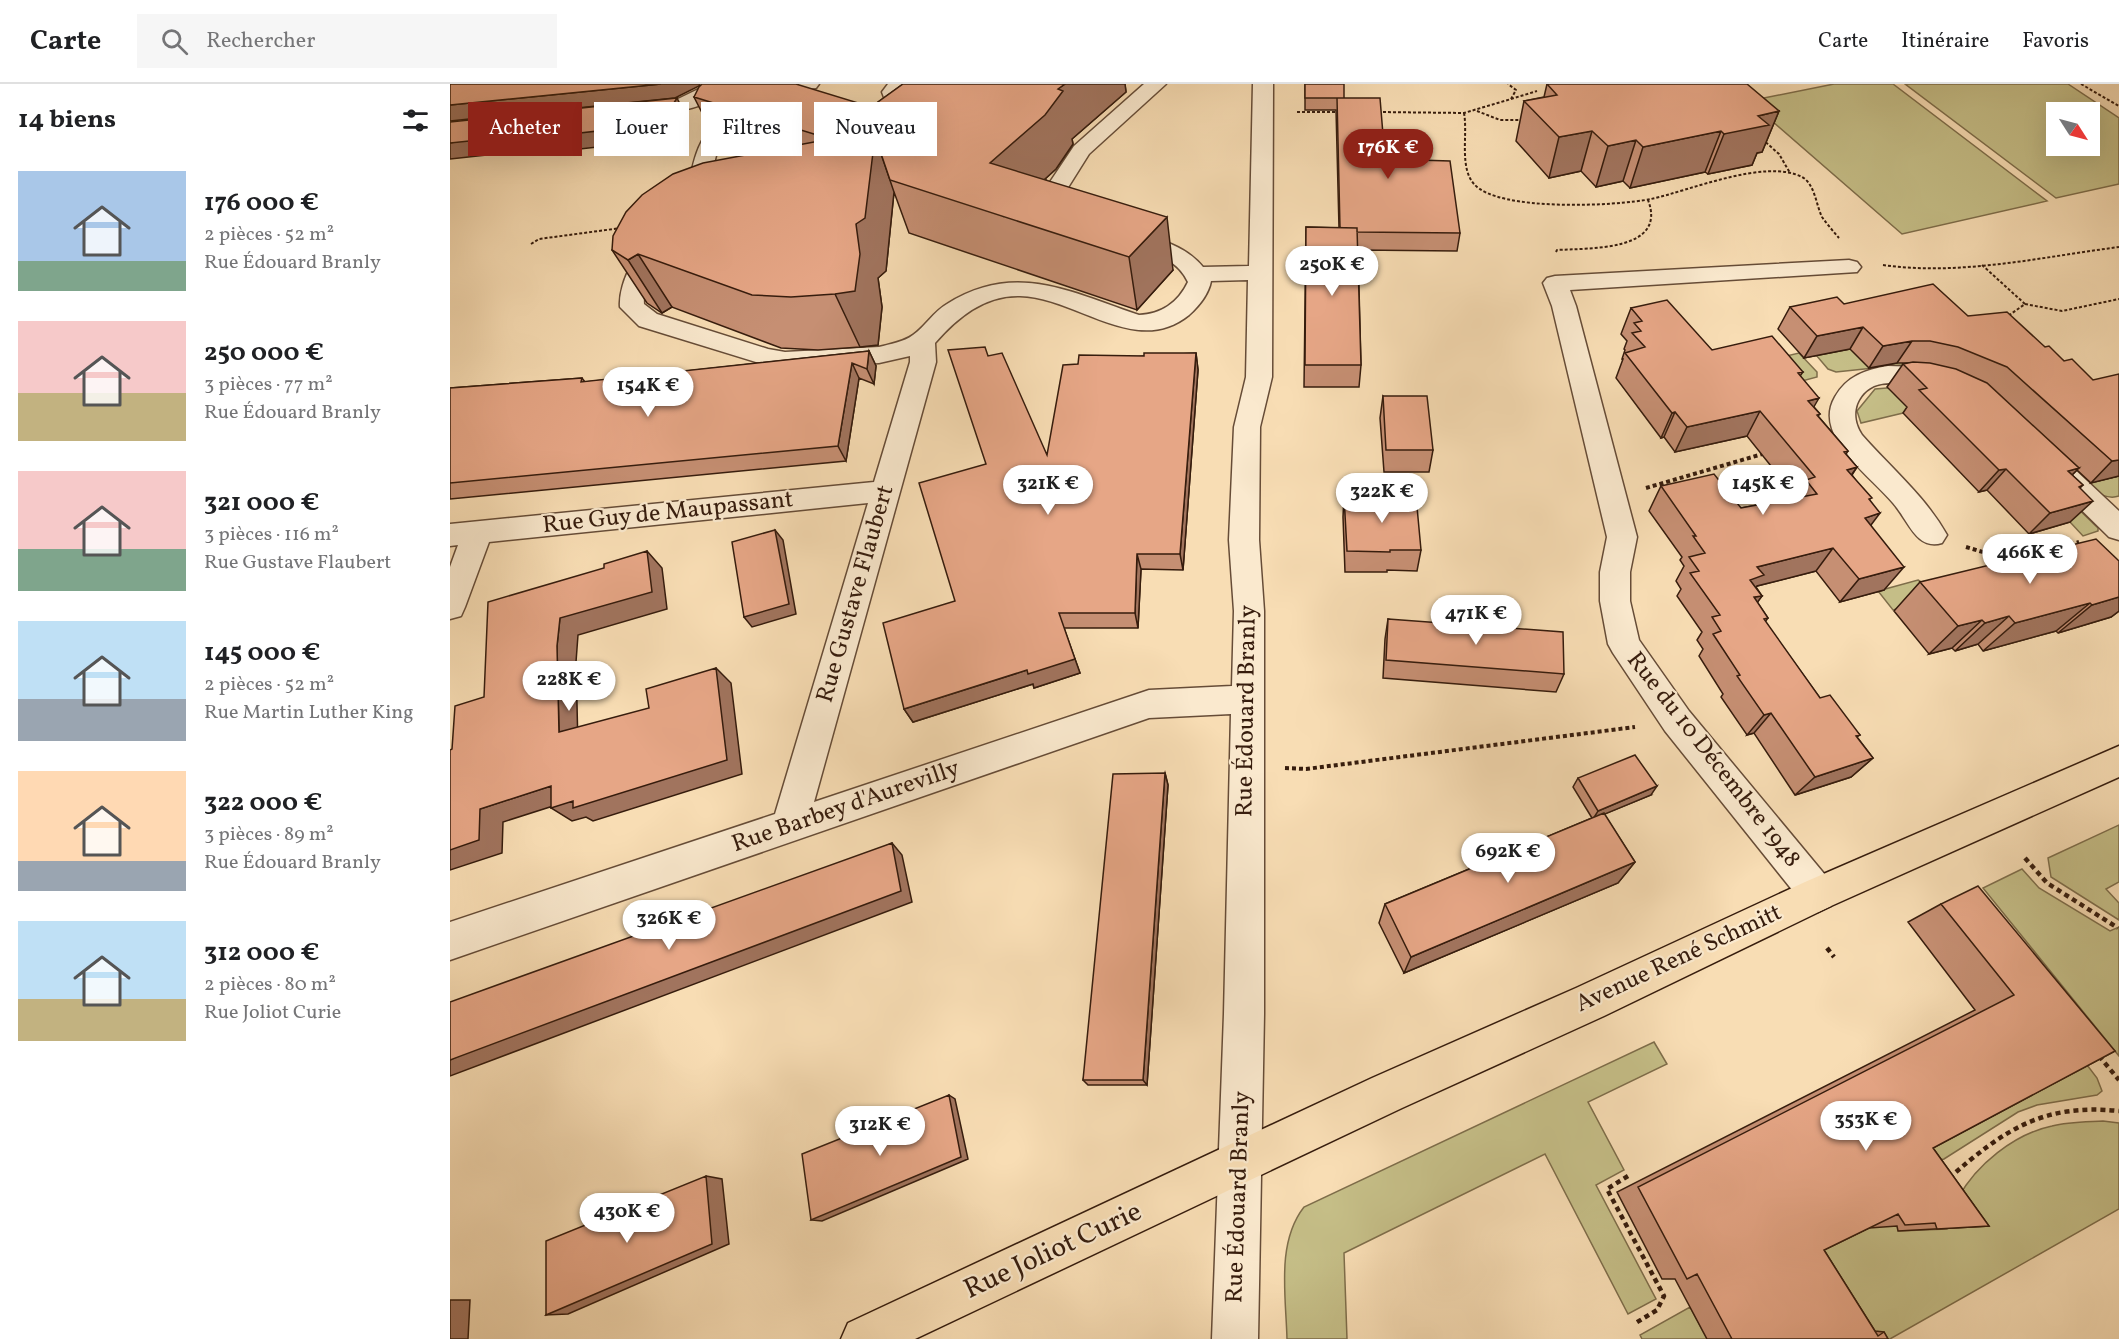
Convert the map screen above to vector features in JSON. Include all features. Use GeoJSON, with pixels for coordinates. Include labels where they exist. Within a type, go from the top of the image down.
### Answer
{"type":"FeatureCollection","features":[{"type":"Feature","properties":{"kind":"main road","name":"Avenue René Schmitt"},"geometry":{"type":"LineString","coordinates":[[1241,1163],[1818,894],[2119,761]]}},
{"type":"Feature","properties":{"kind":"main road","name":"Rue Joliot Curie"},"geometry":{"type":"LineString","coordinates":[[864,1339],[1241,1163]]}},
{"type":"Feature","properties":{"kind":"street"},"geometry":{"type":"LineString","coordinates":[[689,102],[711,93],[721,84]]}},
{"type":"Feature","properties":{"kind":"street"},"geometry":{"type":"LineString","coordinates":[[809,84],[757,85],[756,101],[711,142],[701,190],[688,216],[640,271],[630,293],[632,307],[648,320],[766,357],[785,360],[879,355],[901,350],[923,352],[945,316],[976,296],[1018,288],[1041,291],[1137,323],[1154,323],[1174,315],[1196,292],[1200,282],[1190,263],[1180,255],[1054,210],[1051,197],[1081,150],[1156,84]]}},
{"type":"Feature","properties":{"kind":"street"},"geometry":{"type":"LineString","coordinates":[[898,84],[892,96],[896,101],[912,105],[940,100],[951,91],[951,84]]}},
{"type":"Feature","properties":{"kind":"street","name":"Rue Édouard Branly"},"geometry":{"type":"LineString","coordinates":[[1235,1339],[1241,1163],[1249,611],[1244,540],[1246,450],[1250,408],[1259,376],[1263,98]]}},
{"type":"Feature","properties":{"kind":"street","name":"Rue du 10 Décembre 1948"},"geometry":{"type":"LineString","coordinates":[[1818,894],[1677,721],[1624,644],[1615,601],[1615,573],[1622,537],[1564,306],[1555,283],[1849,267]]}},
{"type":"Feature","properties":{"kind":"street"},"geometry":{"type":"LineString","coordinates":[[1197,274],[1260,273]]}},
{"type":"Feature","properties":{"kind":"street","name":"Rue Gustave Flaubert"},"geometry":{"type":"LineString","coordinates":[[789,826],[886,491],[923,352]]}},
{"type":"Feature","properties":{"kind":"street"},"geometry":{"type":"LineString","coordinates":[[1932,535],[1904,498],[1845,432],[1841,414],[1847,398],[1859,385],[1868,380],[1889,375],[1901,374],[1932,378],[1968,390]]}},
{"type":"Feature","properties":{"kind":"street"},"geometry":{"type":"LineString","coordinates":[[2039,452],[2117,523]]}},
{"type":"Feature","properties":{"kind":"street","name":"Rue Guy de Maupassant"},"geometry":{"type":"LineString","coordinates":[[464,534],[886,491]]}},
{"type":"Feature","properties":{"kind":"street"},"geometry":{"type":"LineString","coordinates":[[450,607],[464,534]]}},
{"type":"Feature","properties":{"kind":"street","name":"Rue Barbey d'Aurevilly"},"geometry":{"type":"LineString","coordinates":[[450,941],[1149,705],[1247,699]]}},
{"type":"Feature","properties":{"kind":"path"},"geometry":{"type":"LineString","coordinates":[[1508,84],[1516,90],[1511,99]]}},
{"type":"Feature","properties":{"kind":"path"},"geometry":{"type":"LineString","coordinates":[[2081,84],[2119,106]]}},
{"type":"Feature","properties":{"kind":"path"},"geometry":{"type":"LineString","coordinates":[[1375,112],[1464,113],[1477,111],[1537,91]]}},
{"type":"Feature","properties":{"kind":"path"},"geometry":{"type":"LineString","coordinates":[[1263,98],[1341,112]]}},
{"type":"Feature","properties":{"kind":"path"},"geometry":{"type":"LineString","coordinates":[[1477,111],[1487,118],[1496,120],[1531,118]]}},
{"type":"Feature","properties":{"kind":"path"},"geometry":{"type":"LineString","coordinates":[[1464,113],[1469,174],[1476,186],[1488,194],[1525,203],[1561,205],[1648,200],[1710,182],[1790,173],[1804,177],[1810,185],[1823,217],[1842,240]]}},
{"type":"Feature","properties":{"kind":"path"},"geometry":{"type":"LineString","coordinates":[[1762,139],[1779,154],[1790,173]]}},
{"type":"Feature","properties":{"kind":"path"},"geometry":{"type":"LineString","coordinates":[[1555,257],[1557,250],[1630,243],[1646,230],[1652,218],[1648,200]]}},
{"type":"Feature","properties":{"kind":"path"},"geometry":{"type":"LineString","coordinates":[[531,244],[539,239],[645,224],[678,227]]}},
{"type":"Feature","properties":{"kind":"path"},"geometry":{"type":"LineString","coordinates":[[1876,263],[1911,268],[1981,265],[2119,247]]}},
{"type":"Feature","properties":{"kind":"path"},"geometry":{"type":"LineString","coordinates":[[1981,265],[2025,304],[2062,311],[2119,299]]}},
{"type":"Feature","properties":{"kind":"path"},"geometry":{"type":"LineString","coordinates":[[2007,317],[2025,304]]}},
{"type":"Feature","properties":{"kind":"path"},"geometry":{"type":"LineString","coordinates":[[1613,498],[1768,453]]}},
{"type":"Feature","properties":{"kind":"path"},"geometry":{"type":"LineString","coordinates":[[1932,535],[2010,561],[2017,560]]}},
{"type":"Feature","properties":{"kind":"path"},"geometry":{"type":"LineString","coordinates":[[2038,554],[2080,542]]}},
{"type":"Feature","properties":{"kind":"path"},"geometry":{"type":"LineString","coordinates":[[1246,765],[1306,769],[1677,721]]}},
{"type":"Feature","properties":{"kind":"path"},"geometry":{"type":"LineString","coordinates":[[2025,858],[2047,883],[2118,928]]}},
{"type":"Feature","properties":{"kind":"path"},"geometry":{"type":"LineString","coordinates":[[1827,948],[1834,957]]}},
{"type":"Feature","properties":{"kind":"path"},"geometry":{"type":"LineString","coordinates":[[2094,1048],[2119,1080]]}},
{"type":"Feature","properties":{"kind":"path"},"geometry":{"type":"LineString","coordinates":[[1946,1180],[1991,1141],[2013,1127],[2034,1118],[2096,1108],[2119,1111]]}},
{"type":"Feature","properties":{"kind":"path"},"geometry":{"type":"LineString","coordinates":[[1628,1176],[1607,1189],[1664,1296],[1664,1302],[1656,1311],[1634,1324]]}},
{"type":"Feature","properties":{"kind":"shaded area"},"geometry":{"type":"Polygon","coordinates":[[[1834,84],[1893,84],[2047,201],[1902,234],[1749,101],[1834,84]]]}},
{"type":"Feature","properties":{"kind":"shaded area"},"geometry":{"type":"Polygon","coordinates":[[[1905,84],[2068,84],[2095,102],[2046,102],[2046,156],[2100,156],[2100,105],[2119,118],[2119,184],[2056,198],[1905,84]]]}},
{"type":"Feature","properties":{"kind":"shaded area"},"geometry":{"type":"Polygon","coordinates":[[[1848,346],[1905,361],[1902,365],[1836,372],[1828,369],[1816,355],[1848,346]]]}},
{"type":"Feature","properties":{"kind":"shaded area"},"geometry":{"type":"Polygon","coordinates":[[[1799,353],[1817,372],[1817,377],[1791,384],[1766,361],[1799,353]]]}},
{"type":"Feature","properties":{"kind":"shaded area"},"geometry":{"type":"Polygon","coordinates":[[[1911,386],[1958,400],[1861,423],[1857,411],[1875,389],[1911,386]]]}},
{"type":"Feature","properties":{"kind":"shaded area"},"geometry":{"type":"Polygon","coordinates":[[[2062,454],[2091,482],[2119,476],[2119,496],[2111,497],[2094,491],[2060,456],[2062,454]]]}},
{"type":"Feature","properties":{"kind":"shaded area"},"geometry":{"type":"Polygon","coordinates":[[[2061,492],[2098,528],[2098,531],[2083,536],[2057,508],[2061,492]]]}},
{"type":"Feature","properties":{"kind":"shaded area"},"geometry":{"type":"Polygon","coordinates":[[[1918,580],[1923,583],[1915,604],[1893,610],[1878,591],[1918,580]]]}},
{"type":"Feature","properties":{"kind":"shaded area"},"geometry":{"type":"Polygon","coordinates":[[[2119,825],[2119,882],[2106,889],[2119,903],[2119,920],[2051,877],[2048,858],[2119,825]]]}},
{"type":"Feature","properties":{"kind":"shaded area"},"geometry":{"type":"Polygon","coordinates":[[[2022,869],[2039,888],[2110,931],[2119,927],[2119,1056],[1983,888],[2022,869]]]}},
{"type":"Feature","properties":{"kind":"shaded area"},"geometry":{"type":"Polygon","coordinates":[[[1654,1042],[1667,1064],[1588,1102],[1624,1170],[1596,1185],[1656,1299],[1628,1314],[1545,1154],[1344,1253],[1347,1339],[1287,1339],[1286,1253],[1295,1221],[1304,1207],[1654,1042]]]}},
{"type":"Feature","properties":{"kind":"shaded area"},"geometry":{"type":"Polygon","coordinates":[[[2081,1057],[2097,1078],[2102,1091],[2097,1095],[2037,1105],[2018,1112],[1944,1159],[1931,1163],[1905,1161],[2081,1057]]]}},
{"type":"Feature","properties":{"kind":"shaded area"},"geometry":{"type":"Polygon","coordinates":[[[2103,1121],[2119,1123],[2119,1209],[1890,1339],[1853,1339],[1791,1251],[1817,1196],[1897,1226],[1899,1231],[1947,1229],[1954,1205],[1966,1186],[1986,1163],[2010,1144],[2038,1130],[2052,1126],[2103,1121]]]}},
{"type":"Feature","properties":{"kind":"shaded area"},"geometry":{"type":"Polygon","coordinates":[[[1690,1307],[1707,1339],[1642,1339],[1640,1335],[1690,1307]]]}},
{"type":"Feature","properties":{"kind":"building"},"geometry":{"type":"Polygon","coordinates":[[[450,84],[661,84],[468,102],[450,105],[450,84]]]}},
{"type":"Feature","properties":{"kind":"building"},"geometry":{"type":"Polygon","coordinates":[[[702,84],[796,84],[855,102],[814,102],[814,134],[802,130],[802,102],[710,102],[694,97],[702,84]]]}},
{"type":"Feature","properties":{"kind":"building"},"geometry":{"type":"Polygon","coordinates":[[[903,84],[1065,84],[1058,89],[1063,91],[1045,115],[990,163],[1167,217],[1129,257],[890,180],[882,156],[937,156],[937,102],[878,102],[903,84]]]}},
{"type":"Feature","properties":{"kind":"building"},"geometry":{"type":"Polygon","coordinates":[[[1305,84],[1344,84],[1344,98],[1305,98],[1305,84]]]}},
{"type":"Feature","properties":{"kind":"building"},"geometry":{"type":"Polygon","coordinates":[[[1547,84],[1747,84],[1779,111],[1758,116],[1769,125],[1724,134],[1721,131],[1643,147],[1636,140],[1608,146],[1592,131],[1559,137],[1524,101],[1557,95],[1547,84]]]}},
{"type":"Feature","properties":{"kind":"building"},"geometry":{"type":"Polygon","coordinates":[[[677,98],[675,102],[639,102],[677,98]]]}},
{"type":"Feature","properties":{"kind":"building"},"geometry":{"type":"Polygon","coordinates":[[[1337,98],[1380,98],[1385,159],[1450,161],[1460,233],[1357,232],[1357,228],[1340,228],[1337,98]]]}},
{"type":"Feature","properties":{"kind":"building"},"geometry":{"type":"Polygon","coordinates":[[[594,107],[594,131],[582,133],[582,108],[594,107]]]}},
{"type":"Feature","properties":{"kind":"building"},"geometry":{"type":"Polygon","coordinates":[[[468,120],[468,141],[450,143],[450,122],[468,120]]]}},
{"type":"Feature","properties":{"kind":"building"},"geometry":{"type":"Polygon","coordinates":[[[814,142],[814,156],[873,156],[865,218],[856,224],[860,254],[855,291],[791,297],[752,295],[638,254],[628,260],[612,250],[613,236],[626,212],[642,195],[673,174],[703,163],[740,156],[802,156],[802,144],[814,142]]]}},
{"type":"Feature","properties":{"kind":"building"},"geometry":{"type":"Polygon","coordinates":[[[1306,227],[1357,228],[1361,365],[1305,365],[1306,227]]]}},
{"type":"Feature","properties":{"kind":"building"},"geometry":{"type":"Polygon","coordinates":[[[1933,284],[1968,316],[2007,312],[2045,347],[2049,346],[2064,361],[2072,359],[2093,380],[2119,374],[2119,460],[2112,461],[2007,367],[1958,347],[1930,341],[1912,341],[1883,346],[1863,327],[1817,336],[1790,307],[1837,297],[1844,304],[1933,284]]]}},
{"type":"Feature","properties":{"kind":"building"},"geometry":{"type":"Polygon","coordinates":[[[1667,300],[1712,350],[1772,336],[1803,372],[1798,373],[1819,398],[1808,401],[1848,451],[1844,452],[1857,467],[1847,470],[1872,498],[1869,499],[1880,513],[1865,518],[1904,567],[1859,579],[1833,548],[1757,567],[1764,575],[1750,580],[1762,596],[1754,597],[1768,618],[1764,619],[1820,698],[1830,695],[1860,735],[1856,736],[1873,758],[1815,777],[1771,713],[1764,715],[1737,676],[1740,675],[1713,634],[1721,631],[1712,617],[1720,615],[1690,573],[1699,571],[1689,557],[1705,553],[1693,536],[1696,536],[1661,486],[1714,474],[1741,508],[1817,494],[1806,480],[1815,477],[1760,411],[1687,427],[1675,412],[1672,413],[1625,353],[1645,347],[1632,333],[1641,331],[1634,323],[1642,321],[1631,308],[1667,300]]]}},
{"type":"Feature","properties":{"kind":"building"},"geometry":{"type":"Polygon","coordinates":[[[985,347],[988,356],[1002,353],[1047,455],[1063,365],[1078,364],[1079,355],[1144,356],[1144,353],[1196,353],[1180,554],[1137,554],[1135,613],[1059,613],[1075,659],[1028,674],[1027,670],[904,709],[883,623],[955,601],[919,483],[986,464],[948,350],[985,347]]]}},
{"type":"Feature","properties":{"kind":"building"},"geometry":{"type":"Polygon","coordinates":[[[869,351],[867,369],[852,363],[838,446],[450,483],[450,388],[582,378],[581,382],[869,351]]]}},
{"type":"Feature","properties":{"kind":"building"},"geometry":{"type":"Polygon","coordinates":[[[1913,362],[1956,369],[1987,383],[2079,468],[2068,471],[2083,485],[2079,487],[2093,501],[2050,513],[2006,469],[1999,470],[1919,390],[1927,388],[1903,364],[1913,362]]]}},
{"type":"Feature","properties":{"kind":"building"},"geometry":{"type":"Polygon","coordinates":[[[1383,396],[1427,396],[1433,450],[1386,450],[1383,396]]]}},
{"type":"Feature","properties":{"kind":"building"},"geometry":{"type":"Polygon","coordinates":[[[1344,496],[1416,496],[1421,550],[1347,551],[1344,496]]]}},
{"type":"Feature","properties":{"kind":"building"},"geometry":{"type":"Polygon","coordinates":[[[775,530],[789,604],[744,617],[732,542],[775,530]]]}},
{"type":"Feature","properties":{"kind":"building"},"geometry":{"type":"Polygon","coordinates":[[[2096,539],[2119,561],[2119,597],[2092,605],[2090,603],[2015,623],[2009,616],[1985,623],[1982,620],[1958,626],[1920,582],[2096,539]]]}},
{"type":"Feature","properties":{"kind":"building"},"geometry":{"type":"Polygon","coordinates":[[[647,551],[652,592],[560,618],[557,646],[559,732],[649,708],[646,689],[716,668],[727,760],[573,808],[573,801],[551,808],[551,786],[480,809],[479,840],[450,850],[450,750],[452,749],[455,706],[484,697],[488,602],[604,568],[604,564],[647,551]]]}},
{"type":"Feature","properties":{"kind":"building"},"geometry":{"type":"Polygon","coordinates":[[[1388,619],[1563,632],[1564,674],[1386,660],[1388,619]]]}},
{"type":"Feature","properties":{"kind":"building"},"geometry":{"type":"Polygon","coordinates":[[[1635,755],[1657,786],[1598,811],[1578,778],[1635,755]]]}},
{"type":"Feature","properties":{"kind":"building"},"geometry":{"type":"Polygon","coordinates":[[[1165,773],[1143,1080],[1083,1080],[1113,774],[1165,773]]]}},
{"type":"Feature","properties":{"kind":"building"},"geometry":{"type":"Polygon","coordinates":[[[1604,813],[1635,862],[1411,957],[1385,904],[1604,813]]]}},
{"type":"Feature","properties":{"kind":"building"},"geometry":{"type":"Polygon","coordinates":[[[892,843],[901,891],[450,1060],[450,1002],[892,843]]]}},
{"type":"Feature","properties":{"kind":"building"},"geometry":{"type":"Polygon","coordinates":[[[1978,886],[2115,1051],[1933,1148],[1989,1226],[1937,1229],[1935,1223],[1905,1225],[1898,1214],[1824,1250],[1878,1336],[1884,1332],[1888,1339],[1732,1339],[1697,1274],[1687,1279],[1638,1187],[2014,995],[1941,904],[1978,886]]]}},
{"type":"Feature","properties":{"kind":"building"},"geometry":{"type":"Polygon","coordinates":[[[949,1095],[961,1157],[811,1220],[802,1154],[949,1095]]]}},
{"type":"Feature","properties":{"kind":"building"},"geometry":{"type":"Polygon","coordinates":[[[706,1176],[712,1244],[546,1315],[546,1241],[706,1176]]]}}]}
